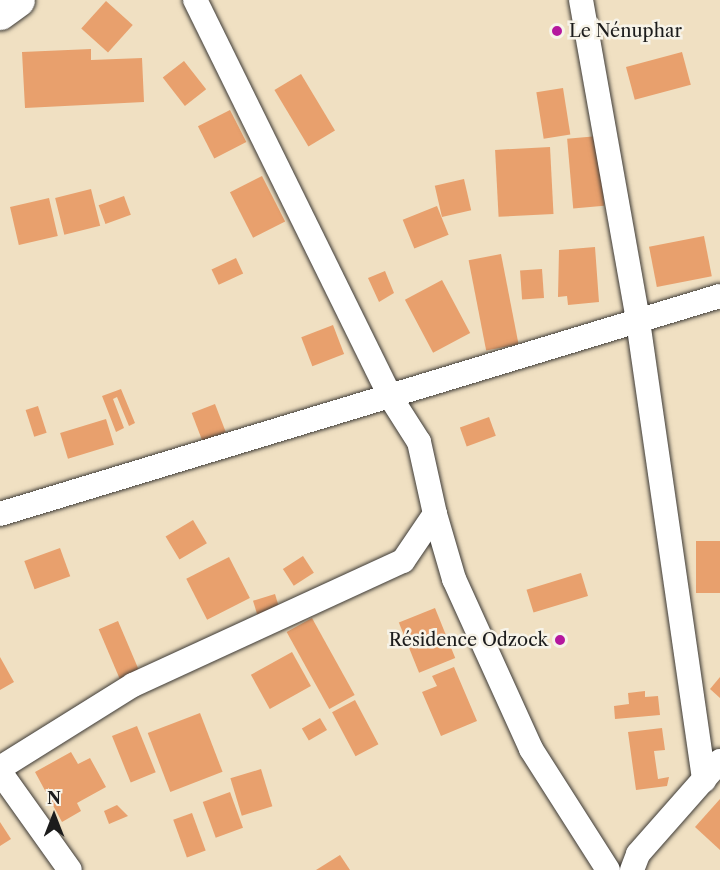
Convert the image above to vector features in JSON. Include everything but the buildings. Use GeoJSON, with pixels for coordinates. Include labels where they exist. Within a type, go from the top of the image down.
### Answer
{"type":"FeatureCollection","features":[{"type":"Feature","properties":{"kind":"highway"},"geometry":{"type":"LineString","coordinates":[[0,13],[18,0]]}},
{"type":"Feature","properties":{"kind":"street"},"geometry":{"type":"LineString","coordinates":[[195,0],[391,398],[419,442],[435,514],[454,579],[531,749],[608,870]]}},
{"type":"Feature","properties":{"kind":"street"},"geometry":{"type":"LineString","coordinates":[[580,0],[638,321],[704,780]]}},
{"type":"Feature","properties":{"kind":"street"},"geometry":{"type":"LineString","coordinates":[[0,514],[391,398],[720,296]]}},
{"type":"Feature","properties":{"kind":"street"},"geometry":{"type":"LineString","coordinates":[[70,870],[0,770],[133,685],[403,561],[435,514]]}},
{"type":"Feature","properties":{"kind":"street"},"geometry":{"type":"LineString","coordinates":[[632,870],[638,854],[720,761]]}},
{"type":"Feature","properties":{"kind":"place","name":"Le Nénuphar"},"geometry":{"type":"Point","coordinates":[557,31]}},
{"type":"Feature","properties":{"kind":"place","name":"Résidence Odzock"},"geometry":{"type":"Point","coordinates":[560,640]}}]}
